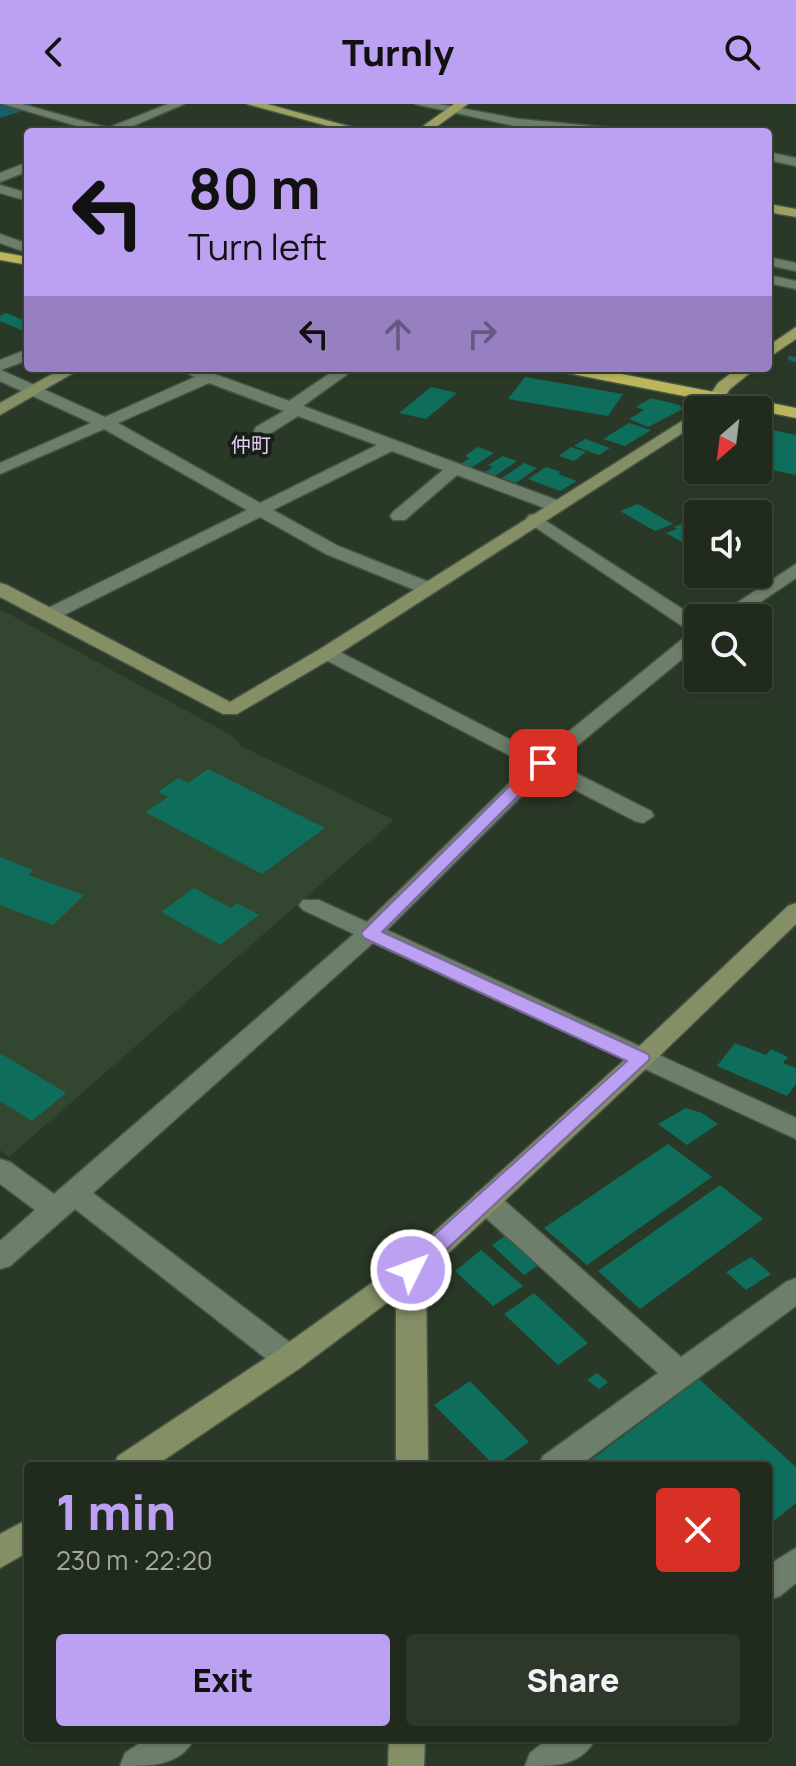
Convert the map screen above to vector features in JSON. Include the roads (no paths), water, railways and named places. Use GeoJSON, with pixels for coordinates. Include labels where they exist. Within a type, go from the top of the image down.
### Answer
{"type":"FeatureCollection","features":[{"type":"Feature","properties":{"kind":"highway"},"geometry":{"type":"LineString","coordinates":[[0,256],[24,260]]}},
{"type":"Feature","properties":{"kind":"highway"},"geometry":{"type":"LineString","coordinates":[[583,372],[684,397]]}},
{"type":"Feature","properties":{"kind":"highway"},"geometry":{"type":"LineString","coordinates":[[772,410],[796,413]]}},
{"type":"Feature","properties":{"kind":"main road"},"geometry":{"type":"LineString","coordinates":[[253,104],[348,128]]}},
{"type":"Feature","properties":{"kind":"main road"},"geometry":{"type":"LineString","coordinates":[[427,128],[456,108]]}},
{"type":"Feature","properties":{"kind":"main road"},"geometry":{"type":"LineString","coordinates":[[772,209],[796,213]]}},
{"type":"Feature","properties":{"kind":"main road"},"geometry":{"type":"LineString","coordinates":[[772,350],[796,332]]}},
{"type":"Feature","properties":{"kind":"main road"},"geometry":{"type":"LineString","coordinates":[[717,396],[724,386],[743,372]]}},
{"type":"Feature","properties":{"kind":"street"},"geometry":{"type":"LineString","coordinates":[[9,104],[95,128]]}},
{"type":"Feature","properties":{"kind":"street"},"geometry":{"type":"LineString","coordinates":[[34,111],[58,104]]}},
{"type":"Feature","properties":{"kind":"street"},"geometry":{"type":"LineString","coordinates":[[119,128],[178,104]]}},
{"type":"Feature","properties":{"kind":"street"},"geometry":{"type":"LineString","coordinates":[[421,104],[456,108],[519,123],[571,128]]}},
{"type":"Feature","properties":{"kind":"street"},"geometry":{"type":"LineString","coordinates":[[511,128],[539,110]]}},
{"type":"Feature","properties":{"kind":"street"},"geometry":{"type":"LineString","coordinates":[[772,157],[796,162]]}},
{"type":"Feature","properties":{"kind":"street"},"geometry":{"type":"LineString","coordinates":[[0,178],[24,168]]}},
{"type":"Feature","properties":{"kind":"street"},"geometry":{"type":"LineString","coordinates":[[0,189],[24,196]]}},
{"type":"Feature","properties":{"kind":"street"},"geometry":{"type":"LineString","coordinates":[[0,238],[24,247]]}},
{"type":"Feature","properties":{"kind":"street"},"geometry":{"type":"LineString","coordinates":[[772,262],[796,267]]}},
{"type":"Feature","properties":{"kind":"street"},"geometry":{"type":"LineString","coordinates":[[772,280],[796,285]]}},
{"type":"Feature","properties":{"kind":"street"},"geometry":{"type":"LineString","coordinates":[[0,366],[24,356]]}},
{"type":"Feature","properties":{"kind":"street"},"geometry":{"type":"LineString","coordinates":[[0,410],[67,372]]}},
{"type":"Feature","properties":{"kind":"street"},"geometry":{"type":"LineString","coordinates":[[195,372],[556,506]]}},
{"type":"Feature","properties":{"kind":"street"},"geometry":{"type":"LineString","coordinates":[[262,431],[343,372]]}},
{"type":"Feature","properties":{"kind":"street"},"geometry":{"type":"LineString","coordinates":[[0,375],[105,423],[259,512],[332,550],[427,588]]}},
{"type":"Feature","properties":{"kind":"street"},"geometry":{"type":"LineString","coordinates":[[0,469],[209,377]]}},
{"type":"Feature","properties":{"kind":"street"},"geometry":{"type":"LineString","coordinates":[[0,589],[230,710],[327,653],[684,425]]}},
{"type":"Feature","properties":{"kind":"street"},"geometry":{"type":"LineString","coordinates":[[49,615],[390,445]]}},
{"type":"Feature","properties":{"kind":"street"},"geometry":{"type":"LineString","coordinates":[[399,516],[455,468]]}},
{"type":"Feature","properties":{"kind":"street"},"geometry":{"type":"LineString","coordinates":[[535,519],[684,619]]}},
{"type":"Feature","properties":{"kind":"street"},"geometry":{"type":"LineString","coordinates":[[745,604],[796,570]]}},
{"type":"Feature","properties":{"kind":"street"},"geometry":{"type":"LineString","coordinates":[[0,1258],[370,933],[543,763],[684,647]]}},
{"type":"Feature","properties":{"kind":"street"},"geometry":{"type":"LineString","coordinates":[[327,653],[643,816]]}},
{"type":"Feature","properties":{"kind":"street"},"geometry":{"type":"LineString","coordinates":[[311,905],[796,1129]]}},
{"type":"Feature","properties":{"kind":"street"},"geometry":{"type":"LineString","coordinates":[[135,1462],[289,1359],[411,1270],[641,1059],[796,911]]}},
{"type":"Feature","properties":{"kind":"street"},"geometry":{"type":"LineString","coordinates":[[0,1169],[65,1203],[289,1359]]}},
{"type":"Feature","properties":{"kind":"street"},"geometry":{"type":"LineString","coordinates":[[486,1201],[680,1374]]}},
{"type":"Feature","properties":{"kind":"street"},"geometry":{"type":"LineString","coordinates":[[411,1270],[412,1462]]}},
{"type":"Feature","properties":{"kind":"street"},"geometry":{"type":"LineString","coordinates":[[559,1462],[796,1290]]}},
{"type":"Feature","properties":{"kind":"street"},"geometry":{"type":"LineString","coordinates":[[0,1553],[24,1537]]}},
{"type":"Feature","properties":{"kind":"street"},"geometry":{"type":"LineString","coordinates":[[772,1582],[796,1563]]}},
{"type":"Feature","properties":{"kind":"street"},"geometry":{"type":"LineString","coordinates":[[138,1766],[171,1742]]}},
{"type":"Feature","properties":{"kind":"street"},"geometry":{"type":"LineString","coordinates":[[406,1766],[407,1742]]}},
{"type":"Feature","properties":{"kind":"street"},"geometry":{"type":"LineString","coordinates":[[543,1766],[573,1742]]}},
{"type":"Feature","properties":{"kind":"waterway"},"geometry":{"type":"LineString","coordinates":[[0,111],[20,104]]}},
{"type":"Feature","properties":{"kind":"waterway"},"geometry":{"type":"LineString","coordinates":[[790,358],[796,360]]}},
{"type":"Feature","properties":{"kind":"district","name":"仲町"},"geometry":{"type":"Point","coordinates":[251,445]}}]}
